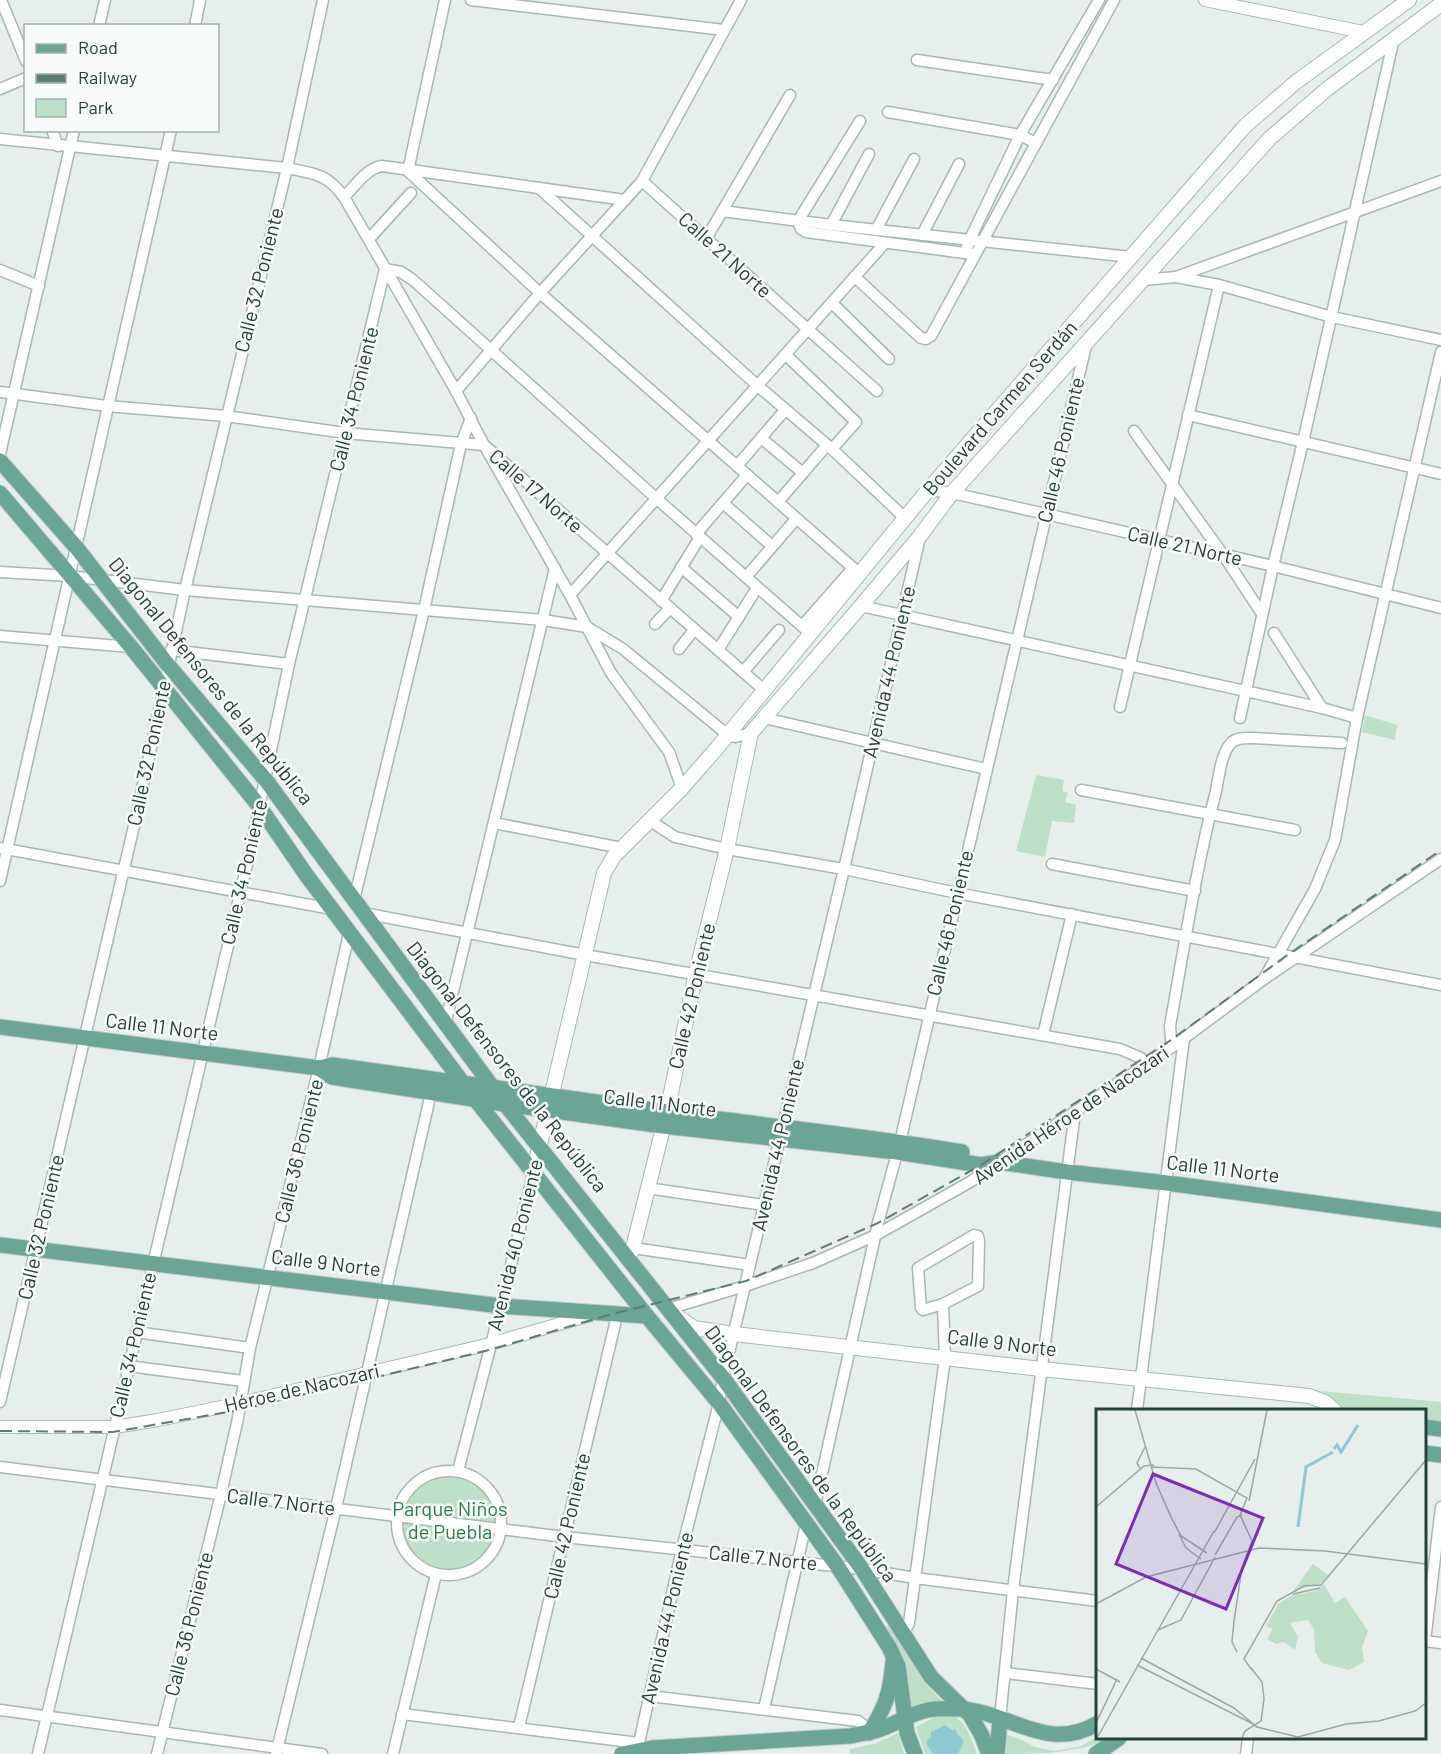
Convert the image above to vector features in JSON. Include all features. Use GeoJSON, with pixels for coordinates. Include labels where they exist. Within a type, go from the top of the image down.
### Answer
{"type":"FeatureCollection","features":[{"type":"Feature","properties":{"kind":"main road","name":"Boulevard Carmen Serdán"},"geometry":{"type":"LineString","coordinates":[[622,848],[682,788],[717,748],[765,691],[807,630],[856,571],[905,518],[1245,126],[1296,82],[1409,0]]}},
{"type":"Feature","properties":{"kind":"main road","name":"Boulevard Carmen Serdán"},"geometry":{"type":"LineString","coordinates":[[752,733],[920,536],[952,493],[1269,139],[1327,89],[1441,4]]}},
{"type":"Feature","properties":{"kind":"main road"},"geometry":{"type":"LineString","coordinates":[[1117,274],[1139,285]]}},
{"type":"Feature","properties":{"kind":"main road","name":"Diagonal Defensores de la República"},"geometry":{"type":"LineString","coordinates":[[0,461],[170,658],[266,779],[491,1086],[539,1147],[631,1253],[668,1309],[723,1378],[862,1569],[931,1677],[965,1710]]}},
{"type":"Feature","properties":{"kind":"main road","name":"Diagonal Defensores de la República"},"geometry":{"type":"LineString","coordinates":[[0,493],[131,647],[259,806],[349,933],[475,1099],[719,1403],[838,1567],[894,1656],[901,1679],[907,1733],[915,1754]]}},
{"type":"Feature","properties":{"kind":"main road","name":"Calle 42 Poniente"},"geometry":{"type":"LineString","coordinates":[[631,1253],[665,1119],[696,973],[727,849],[752,733]]}},
{"type":"Feature","properties":{"kind":"main road"},"geometry":{"type":"LineString","coordinates":[[717,748],[734,745],[747,752]]}},
{"type":"Feature","properties":{"kind":"main road","name":"Avenida 40 Poniente"},"geometry":{"type":"LineString","coordinates":[[533,1174],[604,873],[614,856],[622,848]]}},
{"type":"Feature","properties":{"kind":"main road","name":"Calle 11 Norte"},"geometry":{"type":"LineString","coordinates":[[0,1027],[319,1068],[332,1065],[462,1082],[491,1086],[549,1102],[665,1119],[993,1157],[999,1162],[1067,1172],[1167,1183],[1441,1220]]}},
{"type":"Feature","properties":{"kind":"main road","name":"Calle 11 Norte"},"geometry":{"type":"LineString","coordinates":[[319,1068],[332,1077],[505,1104],[549,1102]]}},
{"type":"Feature","properties":{"kind":"main road","name":"Calle 9 Norte"},"geometry":{"type":"LineString","coordinates":[[0,1245],[501,1306],[647,1316]]}},
{"type":"Feature","properties":{"kind":"main road","name":"Calle 9 Norte"},"geometry":{"type":"LineString","coordinates":[[668,1309],[694,1328],[1041,1369],[1309,1396],[1325,1402],[1333,1409]]}},
{"type":"Feature","properties":{"kind":"main road"},"geometry":{"type":"LineString","coordinates":[[1426,1427],[1441,1429]]}},
{"type":"Feature","properties":{"kind":"main road"},"geometry":{"type":"LineString","coordinates":[[1426,1453],[1441,1455]]}},
{"type":"Feature","properties":{"kind":"main road"},"geometry":{"type":"LineString","coordinates":[[868,1733],[883,1712],[887,1701],[894,1656]]}},
{"type":"Feature","properties":{"kind":"main road"},"geometry":{"type":"LineString","coordinates":[[931,1677],[965,1700],[1000,1719],[1044,1738],[1057,1740],[1079,1735],[1096,1724]]}},
{"type":"Feature","properties":{"kind":"main road"},"geometry":{"type":"LineString","coordinates":[[633,1750],[850,1736],[868,1733],[928,1710],[965,1710],[1000,1719]]}},
{"type":"Feature","properties":{"kind":"main road"},"geometry":{"type":"LineString","coordinates":[[965,1710],[981,1734],[989,1754]]}},
{"type":"Feature","properties":{"kind":"main road"},"geometry":{"type":"LineString","coordinates":[[997,1754],[1000,1719]]}},
{"type":"Feature","properties":{"kind":"main road"},"geometry":{"type":"LineString","coordinates":[[1096,1754],[1116,1739]]}},
{"type":"Feature","properties":{"kind":"street"},"geometry":{"type":"LineString","coordinates":[[99,24],[105,0]]}},
{"type":"Feature","properties":{"kind":"street"},"geometry":{"type":"LineString","coordinates":[[195,24],[200,0]]}},
{"type":"Feature","properties":{"kind":"street","name":"Calle 32 Poniente"},"geometry":{"type":"LineString","coordinates":[[0,1402],[85,1038],[185,590],[287,168],[323,0]]}},
{"type":"Feature","properties":{"kind":"street"},"geometry":{"type":"LineString","coordinates":[[408,171],[445,0]]}},
{"type":"Feature","properties":{"kind":"street"},"geometry":{"type":"LineString","coordinates":[[471,0],[724,30]]}},
{"type":"Feature","properties":{"kind":"street"},"geometry":{"type":"LineString","coordinates":[[567,12],[571,0]]}},
{"type":"Feature","properties":{"kind":"street"},"geometry":{"type":"LineString","coordinates":[[456,391],[540,293],[642,181],[741,0]]}},
{"type":"Feature","properties":{"kind":"street"},"geometry":{"type":"LineString","coordinates":[[965,253],[1020,135],[1099,0]]}},
{"type":"Feature","properties":{"kind":"street"},"geometry":{"type":"LineString","coordinates":[[855,277],[921,338],[926,339],[931,336],[1114,0]]}},
{"type":"Feature","properties":{"kind":"street"},"geometry":{"type":"LineString","coordinates":[[1205,0],[1363,32]]}},
{"type":"Feature","properties":{"kind":"street"},"geometry":{"type":"LineString","coordinates":[[1,4],[24,56]]}},
{"type":"Feature","properties":{"kind":"street"},"geometry":{"type":"LineString","coordinates":[[1240,717],[1394,38]]}},
{"type":"Feature","properties":{"kind":"street"},"geometry":{"type":"LineString","coordinates":[[917,60],[1053,80]]}},
{"type":"Feature","properties":{"kind":"street"},"geometry":{"type":"LineString","coordinates":[[0,89],[24,79]]}},
{"type":"Feature","properties":{"kind":"street"},"geometry":{"type":"LineString","coordinates":[[706,239],[790,95]]}},
{"type":"Feature","properties":{"kind":"street"},"geometry":{"type":"LineString","coordinates":[[888,112],[1020,135],[1036,143]]}},
{"type":"Feature","properties":{"kind":"street"},"geometry":{"type":"LineString","coordinates":[[798,220],[860,121]]}},
{"type":"Feature","properties":{"kind":"street"},"geometry":{"type":"LineString","coordinates":[[53,132],[58,146]]}},
{"type":"Feature","properties":{"kind":"street"},"geometry":{"type":"LineString","coordinates":[[0,454],[12,393],[74,132]]}},
{"type":"Feature","properties":{"kind":"street"},"geometry":{"type":"LineString","coordinates":[[0,881],[4,849],[70,576],[171,132]]}},
{"type":"Feature","properties":{"kind":"street"},"geometry":{"type":"LineString","coordinates":[[0,139],[287,168],[330,180],[344,196],[456,391],[611,673],[669,752],[682,788]]}},
{"type":"Feature","properties":{"kind":"street"},"geometry":{"type":"LineString","coordinates":[[831,225],[869,154]]}},
{"type":"Feature","properties":{"kind":"street"},"geometry":{"type":"LineString","coordinates":[[876,230],[914,159]]}},
{"type":"Feature","properties":{"kind":"street"},"geometry":{"type":"LineString","coordinates":[[922,235],[959,164]]}},
{"type":"Feature","properties":{"kind":"street"},"geometry":{"type":"LineString","coordinates":[[344,196],[375,167],[382,166],[625,200]]}},
{"type":"Feature","properties":{"kind":"street"},"geometry":{"type":"LineString","coordinates":[[408,171],[540,293],[856,571]]}},
{"type":"Feature","properties":{"kind":"street","name":"Calle 21 Norte"},"geometry":{"type":"LineString","coordinates":[[642,181],[877,391]]}},
{"type":"Feature","properties":{"kind":"street"},"geometry":{"type":"LineString","coordinates":[[1139,285],[1176,278],[1441,181]]}},
{"type":"Feature","properties":{"kind":"street"},"geometry":{"type":"LineString","coordinates":[[539,188],[829,447],[905,518]]}},
{"type":"Feature","properties":{"kind":"street"},"geometry":{"type":"LineString","coordinates":[[369,239],[411,193]]}},
{"type":"Feature","properties":{"kind":"street"},"geometry":{"type":"LineString","coordinates":[[722,211],[1131,257]]}},
{"type":"Feature","properties":{"kind":"street"},"geometry":{"type":"LineString","coordinates":[[798,220],[801,229],[806,232],[977,255]]}},
{"type":"Feature","properties":{"kind":"street"},"geometry":{"type":"LineString","coordinates":[[570,595],[884,244]]}},
{"type":"Feature","properties":{"kind":"street"},"geometry":{"type":"LineString","coordinates":[[386,269],[401,272],[413,280],[757,588],[807,630]]}},
{"type":"Feature","properties":{"kind":"street","name":"Calle 34 Poniente"},"geometry":{"type":"LineString","coordinates":[[38,1754],[266,779],[289,664],[386,269]]}},
{"type":"Feature","properties":{"kind":"street"},"geometry":{"type":"LineString","coordinates":[[0,270],[39,286]]}},
{"type":"Feature","properties":{"kind":"street"},"geometry":{"type":"LineString","coordinates":[[1176,278],[1219,285],[1332,316],[1441,340]]}},
{"type":"Feature","properties":{"kind":"street"},"geometry":{"type":"LineString","coordinates":[[1120,707],[1219,285]]}},
{"type":"Feature","properties":{"kind":"street"},"geometry":{"type":"LineString","coordinates":[[832,303],[889,359]]}},
{"type":"Feature","properties":{"kind":"street","name":"Calle 46 Poniente"},"geometry":{"type":"LineString","coordinates":[[815,1504],[876,1235],[1087,342]]}},
{"type":"Feature","properties":{"kind":"street"},"geometry":{"type":"LineString","coordinates":[[1264,980],[1315,889],[1335,840],[1357,718],[1441,352]]}},
{"type":"Feature","properties":{"kind":"street"},"geometry":{"type":"LineString","coordinates":[[778,502],[803,473],[856,422],[786,355]]}},
{"type":"Feature","properties":{"kind":"street","name":"Calle 17 Norte"},"geometry":{"type":"LineString","coordinates":[[0,392],[107,406],[226,416],[345,433],[484,445],[765,691]]}},
{"type":"Feature","properties":{"kind":"street"},"geometry":{"type":"LineString","coordinates":[[737,466],[785,410]]}},
{"type":"Feature","properties":{"kind":"street"},"geometry":{"type":"LineString","coordinates":[[1188,415],[1441,474]]}},
{"type":"Feature","properties":{"kind":"street"},"geometry":{"type":"LineString","coordinates":[[354,900],[424,610],[460,444],[471,418]]}},
{"type":"Feature","properties":{"kind":"street"},"geometry":{"type":"LineString","coordinates":[[1134,431],[1224,556],[1262,614]]}},
{"type":"Feature","properties":{"kind":"street"},"geometry":{"type":"LineString","coordinates":[[760,438],[803,473]]}},
{"type":"Feature","properties":{"kind":"street"},"geometry":{"type":"LineString","coordinates":[[655,624],[698,535],[747,475]]}},
{"type":"Feature","properties":{"kind":"street","name":"Calle 21 Norte"},"geometry":{"type":"LineString","coordinates":[[928,490],[952,493],[1273,566],[1441,608]]}},
{"type":"Feature","properties":{"kind":"street"},"geometry":{"type":"LineString","coordinates":[[723,503],[772,546]]}},
{"type":"Feature","properties":{"kind":"street"},"geometry":{"type":"LineString","coordinates":[[746,577],[796,519]]}},
{"type":"Feature","properties":{"kind":"street","name":"Avenida 44 Poniente"},"geometry":{"type":"LineString","coordinates":[[633,1750],[649,1696],[682,1549],[719,1403],[920,536]]}},
{"type":"Feature","properties":{"kind":"street"},"geometry":{"type":"LineString","coordinates":[[681,567],[739,617]]}},
{"type":"Feature","properties":{"kind":"street"},"geometry":{"type":"LineString","coordinates":[[445,1025],[555,568]]}},
{"type":"Feature","properties":{"kind":"street"},"geometry":{"type":"LineString","coordinates":[[0,572],[70,576],[185,590],[543,620],[587,627],[623,649],[728,735],[735,737],[752,733]]}},
{"type":"Feature","properties":{"kind":"street"},"geometry":{"type":"LineString","coordinates":[[718,650],[757,588]]}},
{"type":"Feature","properties":{"kind":"street"},"geometry":{"type":"LineString","coordinates":[[861,606],[1322,708],[1357,718]]}},
{"type":"Feature","properties":{"kind":"street"},"geometry":{"type":"LineString","coordinates":[[679,649],[694,630]]}},
{"type":"Feature","properties":{"kind":"street"},"geometry":{"type":"LineString","coordinates":[[743,672],[779,630]]}},
{"type":"Feature","properties":{"kind":"street"},"geometry":{"type":"LineString","coordinates":[[1274,633],[1322,708]]}},
{"type":"Feature","properties":{"kind":"street"},"geometry":{"type":"LineString","coordinates":[[0,636],[131,647]]}},
{"type":"Feature","properties":{"kind":"street"},"geometry":{"type":"LineString","coordinates":[[170,658],[289,664]]}},
{"type":"Feature","properties":{"kind":"street"},"geometry":{"type":"LineString","coordinates":[[764,718],[986,769]]}},
{"type":"Feature","properties":{"kind":"street"},"geometry":{"type":"LineString","coordinates":[[1137,1409],[1167,1183],[1180,1042],[1171,1040],[1170,1026],[1210,814],[1224,758],[1232,742],[1239,739],[1342,743]]}},
{"type":"Feature","properties":{"kind":"street"},"geometry":{"type":"LineString","coordinates":[[1082,790],[1295,830]]}},
{"type":"Feature","properties":{"kind":"street"},"geometry":{"type":"LineString","coordinates":[[649,820],[675,837],[727,849],[844,869],[1441,985]]}},
{"type":"Feature","properties":{"kind":"street"},"geometry":{"type":"LineString","coordinates":[[494,823],[622,848]]}},
{"type":"Feature","properties":{"kind":"street"},"geometry":{"type":"LineString","coordinates":[[4,849],[332,909]]}},
{"type":"Feature","properties":{"kind":"street","name":"Avenida Héroe de Nacozari"},"geometry":{"type":"LineString","coordinates":[[668,1309],[813,1263],[876,1235],[970,1182],[1180,1042],[1295,958],[1441,859]]}},
{"type":"Feature","properties":{"kind":"street"},"geometry":{"type":"LineString","coordinates":[[1052,864],[1195,891]]}},
{"type":"Feature","properties":{"kind":"street"},"geometry":{"type":"LineString","coordinates":[[363,913],[468,934],[1120,1049],[1141,1059],[1144,1065]]}},
{"type":"Feature","properties":{"kind":"street"},"geometry":{"type":"LineString","coordinates":[[1043,1035],[1072,914]]}},
{"type":"Feature","properties":{"kind":"street","name":"Calle 36 Poniente"},"geometry":{"type":"LineString","coordinates":[[157,1754],[221,1494],[241,1403],[250,1348],[319,1068],[349,933]]}},
{"type":"Feature","properties":{"kind":"street"},"geometry":{"type":"LineString","coordinates":[[277,1751],[368,1373],[431,1093]]}},
{"type":"Feature","properties":{"kind":"street"},"geometry":{"type":"LineString","coordinates":[[1000,1719],[1013,1590],[1075,1112]]}},
{"type":"Feature","properties":{"kind":"street","name":"Avenida 40 Poniente"},"geometry":{"type":"LineString","coordinates":[[458,1471],[533,1174]]}},
{"type":"Feature","properties":{"kind":"street"},"geometry":{"type":"LineString","coordinates":[[647,1188],[764,1205]]}},
{"type":"Feature","properties":{"kind":"street"},"geometry":{"type":"LineString","coordinates":[[974,1235],[978,1236],[978,1286],[943,1304],[922,1310],[918,1268],[974,1235]]}},
{"type":"Feature","properties":{"kind":"street"},"geometry":{"type":"LineString","coordinates":[[631,1253],[750,1265]]}},
{"type":"Feature","properties":{"kind":"street"},"geometry":{"type":"LineString","coordinates":[[903,1635],[909,1623],[945,1358],[943,1304]]}},
{"type":"Feature","properties":{"kind":"street","name":"Héroe de Nacozari"},"geometry":{"type":"LineString","coordinates":[[0,1427],[115,1427],[241,1403],[490,1344],[598,1313]]}},
{"type":"Feature","properties":{"kind":"street","name":"Calle 42 Poniente"},"geometry":{"type":"LineString","coordinates":[[519,1727],[615,1324]]}},
{"type":"Feature","properties":{"kind":"street"},"geometry":{"type":"LineString","coordinates":[[136,1332],[250,1348]]}},
{"type":"Feature","properties":{"kind":"street"},"geometry":{"type":"LineString","coordinates":[[128,1366],[243,1381]]}},
{"type":"Feature","properties":{"kind":"street","name":"Calle 7 Norte"},"geometry":{"type":"LineString","coordinates":[[0,1467],[565,1537],[862,1569],[1096,1601]]}},
{"type":"Feature","properties":{"kind":"street"},"geometry":{"type":"LineString","coordinates":[[440,1471],[458,1471],[472,1476],[489,1489],[499,1508],[501,1529],[493,1550],[478,1567],[456,1575],[436,1574],[421,1567],[410,1558],[397,1532],[397,1516],[403,1496],[419,1480],[440,1471]]}},
{"type":"Feature","properties":{"kind":"street"},"geometry":{"type":"LineString","coordinates":[[1426,1633],[1441,1507]]}},
{"type":"Feature","properties":{"kind":"street"},"geometry":{"type":"LineString","coordinates":[[764,1709],[806,1524]]}},
{"type":"Feature","properties":{"kind":"street"},"geometry":{"type":"LineString","coordinates":[[393,1754],[436,1574]]}},
{"type":"Feature","properties":{"kind":"street"},"geometry":{"type":"LineString","coordinates":[[1426,1641],[1441,1643]]}},
{"type":"Feature","properties":{"kind":"street"},"geometry":{"type":"LineString","coordinates":[[1006,1673],[1096,1684]]}},
{"type":"Feature","properties":{"kind":"street"},"geometry":{"type":"LineString","coordinates":[[649,1696],[858,1721],[868,1733]]}},
{"type":"Feature","properties":{"kind":"street"},"geometry":{"type":"LineString","coordinates":[[0,1710],[162,1731],[277,1751],[322,1754]]}},
{"type":"Feature","properties":{"kind":"street"},"geometry":{"type":"LineString","coordinates":[[402,1714],[519,1727],[633,1750]]}},
{"type":"Feature","properties":{"kind":"street"},"geometry":{"type":"LineString","coordinates":[[1246,1754],[1248,1739]]}},
{"type":"Feature","properties":{"kind":"green space"},"geometry":{"type":"Polygon","coordinates":[[[1365,715],[1397,725],[1395,740],[1362,732],[1365,715]]]}},
{"type":"Feature","properties":{"kind":"green space"},"geometry":{"type":"Polygon","coordinates":[[[1036,775],[1064,780],[1062,791],[1068,793],[1065,802],[1076,805],[1074,823],[1052,821],[1045,857],[1016,851],[1036,775]]]}},
{"type":"Feature","properties":{"kind":"green space"},"geometry":{"type":"Polygon","coordinates":[[[1322,1391],[1441,1402],[1441,1425],[1426,1423],[1426,1409],[1344,1409],[1322,1391]]]}},
{"type":"Feature","properties":{"kind":"green space","name":"Parque Niños de Puebla"},"geometry":{"type":"Polygon","coordinates":[[[451,1471],[470,1475],[486,1485],[496,1501],[500,1520],[496,1539],[486,1555],[470,1565],[451,1569],[432,1565],[416,1555],[406,1539],[402,1520],[406,1501],[416,1485],[432,1475],[451,1471]]]}},
{"type":"Feature","properties":{"kind":"green space"},"geometry":{"type":"Polygon","coordinates":[[[890,1625],[924,1682],[942,1701],[910,1710],[903,1667],[886,1627],[890,1625]]]}},
{"type":"Feature","properties":{"kind":"green space"},"geometry":{"type":"Polygon","coordinates":[[[951,1715],[961,1721],[971,1737],[977,1754],[925,1754],[916,1727],[935,1717],[951,1715]]]}},
{"type":"Feature","properties":{"kind":"green space"},"geometry":{"type":"Polygon","coordinates":[[[898,1733],[904,1754],[850,1754],[850,1749],[874,1744],[898,1733]]]}},
{"type":"Feature","properties":{"kind":"green space"},"geometry":{"type":"Polygon","coordinates":[[[1002,1733],[1035,1747],[1055,1751],[1081,1746],[1096,1738],[1108,1739],[1071,1750],[1043,1753],[999,1754],[1002,1733]]]}},
{"type":"Feature","properties":{"kind":"water"},"geometry":{"type":"Polygon","coordinates":[[[945,1725],[952,1730],[956,1729],[957,1734],[962,1738],[963,1743],[958,1754],[933,1754],[927,1745],[931,1732],[945,1725]]]}},
{"type":"Feature","properties":{"kind":"railway"},"geometry":{"type":"LineString","coordinates":[[0,1431],[113,1432],[239,1410],[489,1350],[612,1314],[746,1281],[878,1223],[981,1165],[1171,1040],[1286,956],[1441,850]]}}]}
